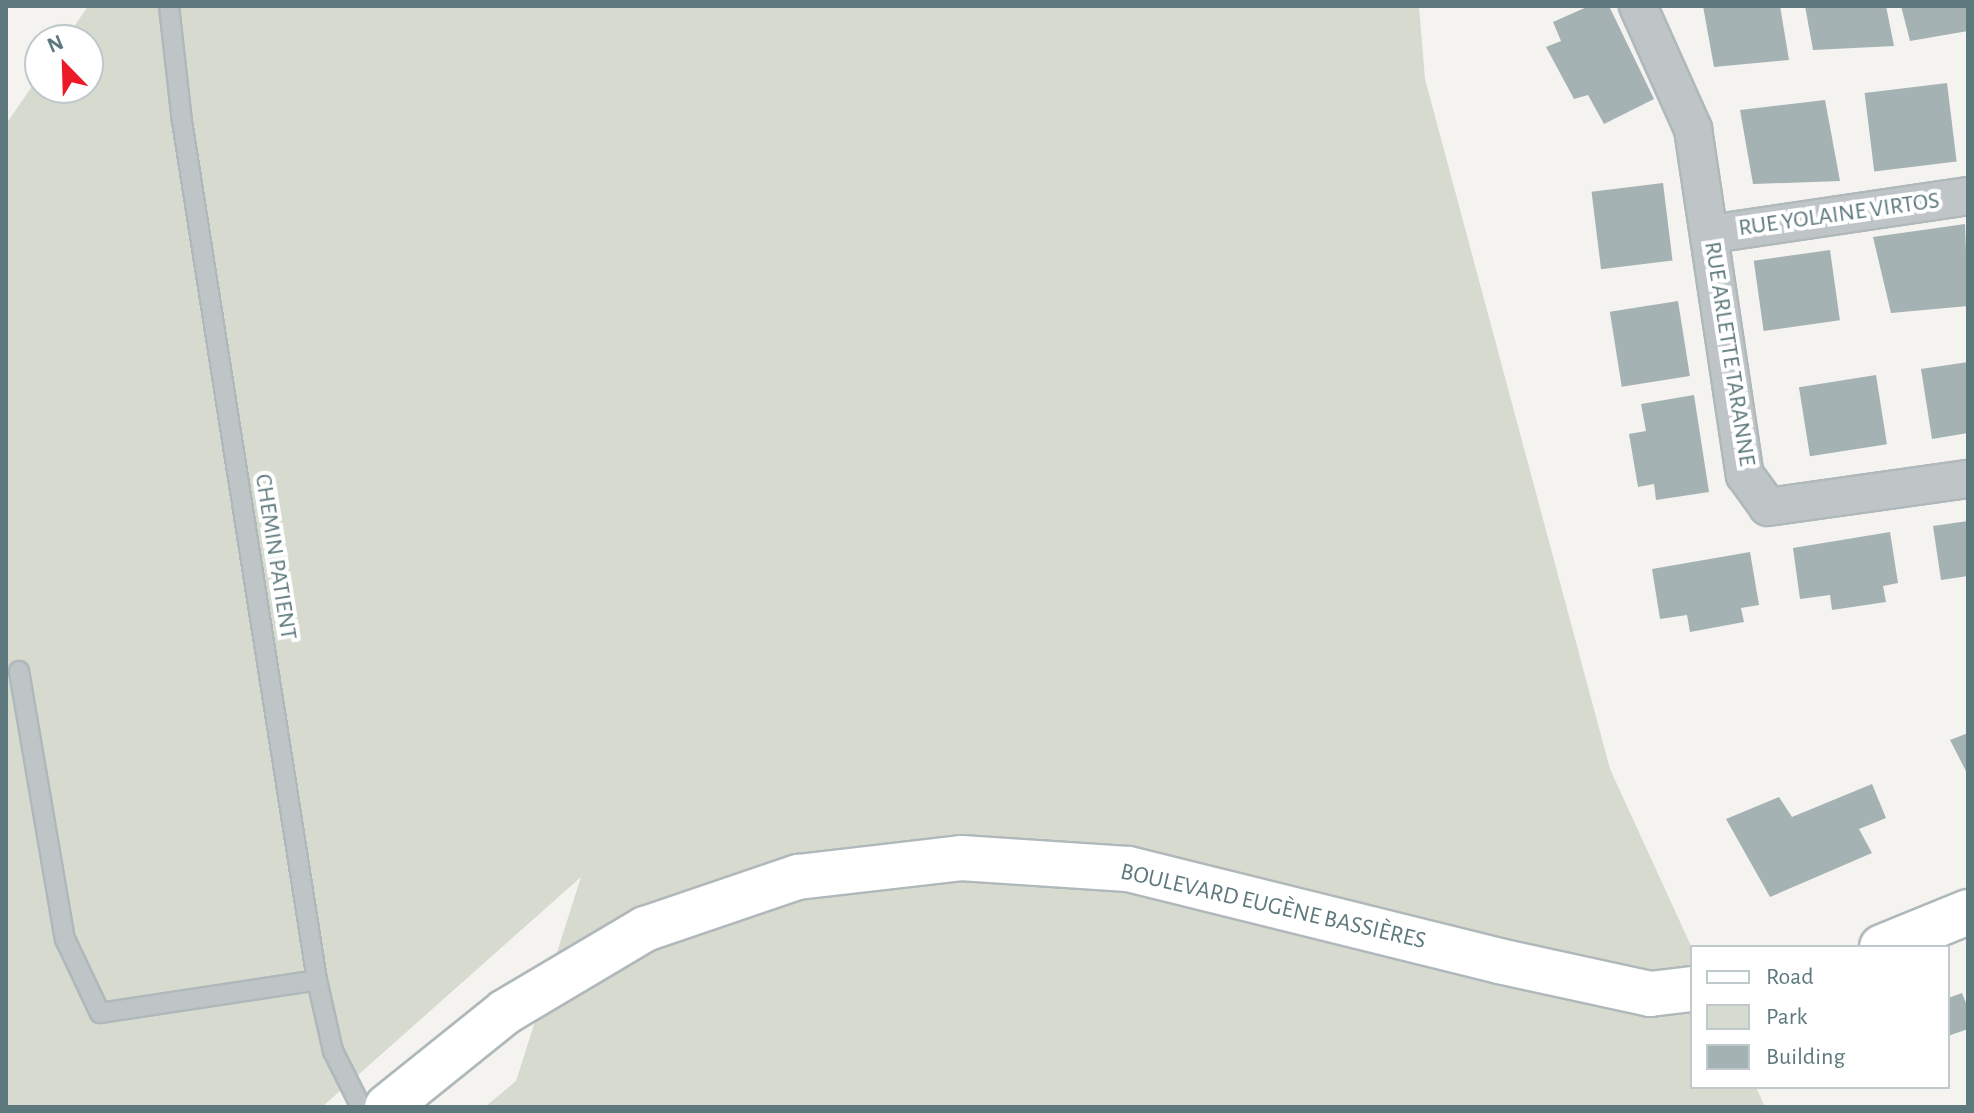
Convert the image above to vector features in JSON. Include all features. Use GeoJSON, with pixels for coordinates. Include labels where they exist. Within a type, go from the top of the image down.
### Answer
{"type":"FeatureCollection","features":[{"type":"Feature","properties":{"kind":"street","name":"RUE ARLETTE TARANNE"},"geometry":{"type":"LineString","coordinates":[[1638,6],[1693,129],[1745,475],[1768,507],[1968,479]]}},
{"type":"Feature","properties":{"kind":"street","name":"RUE YOLAINE VIRTOS"},"geometry":{"type":"LineString","coordinates":[[1711,234],[1968,196]]}},
{"type":"Feature","properties":{"kind":"street","name":"BOULEVARD EUGÈNE BASSIÈRES"},"geometry":{"type":"LineString","coordinates":[[387,1107],[505,1012],[645,929],[798,877],[961,858],[1128,869],[1499,961],[1650,994],[1690,989]]}},
{"type":"Feature","properties":{"kind":"street"},"geometry":{"type":"LineString","coordinates":[[1887,945],[1968,912]]}},
{"type":"Feature","properties":{"kind":"lane","name":"CHEMIN PATIENT"},"geometry":{"type":"LineString","coordinates":[[169,6],[182,121],[317,980],[333,1051],[361,1107]]}},
{"type":"Feature","properties":{"kind":"lane"},"geometry":{"type":"LineString","coordinates":[[19,671],[65,939],[100,1013],[317,980]]}},
{"type":"Feature","properties":{"kind":"green space"},"geometry":{"type":"Polygon","coordinates":[[[88,6],[1419,6],[1425,79],[1610,769],[1691,945],[1690,1089],[1757,1089],[1765,1107],[485,1107],[516,1081],[581,877],[322,1107],[6,1107],[6,124],[24,98],[24,104],[104,104],[104,24],[76,24],[88,6]]]}},
{"type":"Feature","properties":{"kind":"building"},"geometry":{"type":"Polygon","coordinates":[[[1589,6],[1609,6],[1654,99],[1604,124],[1588,95],[1574,99],[1546,47],[1561,41],[1553,22],[1589,6]]]}},
{"type":"Feature","properties":{"kind":"building"},"geometry":{"type":"Polygon","coordinates":[[[1703,6],[1780,6],[1789,60],[1714,67],[1703,6]]]}},
{"type":"Feature","properties":{"kind":"building"},"geometry":{"type":"Polygon","coordinates":[[[1805,6],[1886,6],[1894,46],[1813,50],[1805,6]]]}},
{"type":"Feature","properties":{"kind":"building"},"geometry":{"type":"Polygon","coordinates":[[[1901,6],[1968,6],[1968,31],[1910,41],[1901,6]]]}},
{"type":"Feature","properties":{"kind":"building"},"geometry":{"type":"Polygon","coordinates":[[[1947,83],[1957,161],[1874,172],[1865,93],[1947,83]]]}},
{"type":"Feature","properties":{"kind":"building"},"geometry":{"type":"Polygon","coordinates":[[[1825,100],[1840,181],[1753,184],[1740,110],[1825,100]]]}},
{"type":"Feature","properties":{"kind":"building"},"geometry":{"type":"Polygon","coordinates":[[[1663,183],[1673,260],[1601,269],[1592,192],[1663,183]]]}},
{"type":"Feature","properties":{"kind":"building"},"geometry":{"type":"Polygon","coordinates":[[[1965,224],[1968,306],[1891,313],[1873,237],[1965,224]]]}},
{"type":"Feature","properties":{"kind":"building"},"geometry":{"type":"Polygon","coordinates":[[[1830,250],[1840,320],[1764,331],[1754,261],[1830,250]]]}},
{"type":"Feature","properties":{"kind":"building"},"geometry":{"type":"Polygon","coordinates":[[[1678,301],[1690,376],[1622,387],[1610,312],[1678,301]]]}},
{"type":"Feature","properties":{"kind":"building"},"geometry":{"type":"Polygon","coordinates":[[[1968,362],[1968,433],[1932,439],[1921,369],[1968,362]]]}},
{"type":"Feature","properties":{"kind":"building"},"geometry":{"type":"Polygon","coordinates":[[[1876,375],[1887,444],[1810,456],[1799,387],[1876,375]]]}},
{"type":"Feature","properties":{"kind":"building"},"geometry":{"type":"Polygon","coordinates":[[[1694,395],[1709,492],[1656,500],[1654,484],[1638,487],[1629,434],[1646,431],[1641,404],[1694,395]]]}},
{"type":"Feature","properties":{"kind":"building"},"geometry":{"type":"Polygon","coordinates":[[[1968,521],[1968,576],[1941,580],[1933,526],[1968,521]]]}},
{"type":"Feature","properties":{"kind":"building"},"geometry":{"type":"Polygon","coordinates":[[[1890,532],[1898,583],[1883,586],[1886,602],[1832,610],[1830,595],[1800,599],[1793,548],[1890,532]]]}},
{"type":"Feature","properties":{"kind":"building"},"geometry":{"type":"Polygon","coordinates":[[[1750,552],[1759,605],[1741,608],[1744,622],[1690,632],[1687,615],[1660,619],[1652,569],[1750,552]]]}},
{"type":"Feature","properties":{"kind":"building"},"geometry":{"type":"Polygon","coordinates":[[[1968,733],[1968,775],[1950,740],[1968,733]]]}},
{"type":"Feature","properties":{"kind":"building"},"geometry":{"type":"Polygon","coordinates":[[[1872,784],[1886,818],[1859,829],[1872,853],[1770,897],[1726,819],[1779,797],[1792,817],[1872,784]]]}},
{"type":"Feature","properties":{"kind":"building"},"geometry":{"type":"Polygon","coordinates":[[[1962,993],[1968,1008],[1968,1029],[1950,1035],[1950,997],[1962,993]]]}}]}
